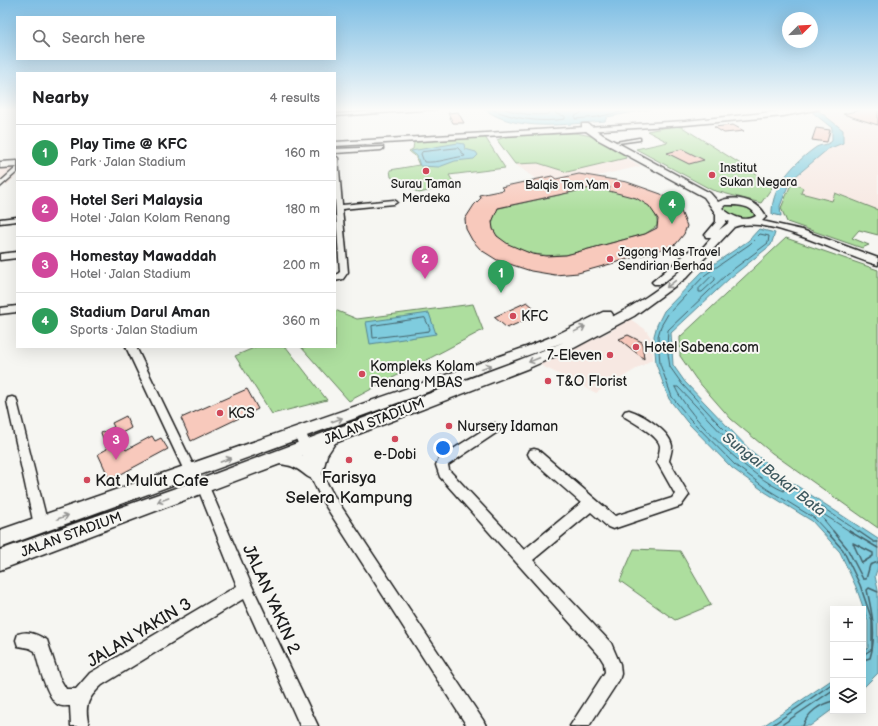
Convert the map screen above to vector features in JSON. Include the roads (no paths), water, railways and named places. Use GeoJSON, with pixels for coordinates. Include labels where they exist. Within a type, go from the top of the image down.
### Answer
{"type":"FeatureCollection","features":[{"type":"Feature","properties":{"kind":"main road"},"geometry":{"type":"LineString","coordinates":[[336,144],[354,143]]}},
{"type":"Feature","properties":{"kind":"main road"},"geometry":{"type":"LineString","coordinates":[[617,143],[707,195],[715,202],[719,211],[744,221],[762,223],[785,230],[878,262]]}},
{"type":"Feature","properties":{"kind":"main road"},"geometry":{"type":"LineString","coordinates":[[620,143],[711,192],[734,202],[748,205],[786,225],[878,257]]}},
{"type":"Feature","properties":{"kind":"main road"},"geometry":{"type":"LineString","coordinates":[[0,161],[16,160]]}},
{"type":"Feature","properties":{"kind":"main road"},"geometry":{"type":"LineString","coordinates":[[0,165],[16,168]]}},
{"type":"Feature","properties":{"kind":"main road"},"geometry":{"type":"LineString","coordinates":[[719,211],[722,203],[734,202]]}},
{"type":"Feature","properties":{"kind":"main road","name":"JALAN STADIUM"},"geometry":{"type":"LineString","coordinates":[[0,560],[197,479],[303,440],[532,350],[603,317],[652,286],[672,271],[713,232],[721,222],[719,211]]}},
{"type":"Feature","properties":{"kind":"main road","name":"JALAN STADIUM"},"geometry":{"type":"LineString","coordinates":[[0,539],[41,525],[278,457],[303,440],[329,438],[531,362],[612,323],[668,287],[696,262],[730,225],[758,219],[761,217],[759,211]]}},
{"type":"Feature","properties":{"kind":"main road"},"geometry":{"type":"LineString","coordinates":[[315,473],[319,454],[329,438]]}},
{"type":"Feature","properties":{"kind":"main road"},"geometry":{"type":"LineString","coordinates":[[278,457],[296,459],[304,463],[315,473]]}},
{"type":"Feature","properties":{"kind":"street"},"geometry":{"type":"LineString","coordinates":[[336,151],[381,148]]}},
{"type":"Feature","properties":{"kind":"street"},"geometry":{"type":"LineString","coordinates":[[0,173],[16,168]]}},
{"type":"Feature","properties":{"kind":"street"},"geometry":{"type":"LineString","coordinates":[[0,185],[16,168]]}},
{"type":"Feature","properties":{"kind":"street"},"geometry":{"type":"LineString","coordinates":[[336,170],[344,272],[340,277],[336,279]]}},
{"type":"Feature","properties":{"kind":"street"},"geometry":{"type":"LineString","coordinates":[[339,207],[394,202]]}},
{"type":"Feature","properties":{"kind":"street"},"geometry":{"type":"LineString","coordinates":[[0,221],[16,219]]}},
{"type":"Feature","properties":{"kind":"street"},"geometry":{"type":"LineString","coordinates":[[0,257],[16,255]]}},
{"type":"Feature","properties":{"kind":"street"},"geometry":{"type":"LineString","coordinates":[[0,311],[16,310]]}},
{"type":"Feature","properties":{"kind":"street","name":"JALAN YAKIN 2"},"geometry":{"type":"LineString","coordinates":[[132,348],[197,479],[309,726]]}},
{"type":"Feature","properties":{"kind":"street"},"geometry":{"type":"LineString","coordinates":[[12,401],[41,525]]}},
{"type":"Feature","properties":{"kind":"street"},"geometry":{"type":"LineString","coordinates":[[534,454],[612,523],[676,502],[683,495],[664,462],[666,446],[664,440],[656,431],[629,414]]}},
{"type":"Feature","properties":{"kind":"street"},"geometry":{"type":"LineString","coordinates":[[495,428],[443,462],[442,469],[444,473],[605,649],[611,658],[613,674],[579,726]]}},
{"type":"Feature","properties":{"kind":"street"},"geometry":{"type":"LineString","coordinates":[[303,440],[315,473],[328,498],[477,726]]}},
{"type":"Feature","properties":{"kind":"street"},"geometry":{"type":"LineString","coordinates":[[523,560],[590,504]]}},
{"type":"Feature","properties":{"kind":"street","name":"JALAN YAKIN 3"},"geometry":{"type":"LineString","coordinates":[[80,697],[96,679],[246,589]]}},
{"type":"Feature","properties":{"kind":"street"},"geometry":{"type":"LineString","coordinates":[[24,640],[31,640],[41,646],[52,681],[62,698],[80,697],[78,718],[80,726]]}},
{"type":"Feature","properties":{"kind":"water"},"geometry":{"type":"Polygon","coordinates":[[[458,143],[464,144],[465,149],[476,152],[478,155],[474,159],[455,161],[439,167],[420,166],[417,156],[411,151],[458,143]]]}},
{"type":"Feature","properties":{"kind":"water"},"geometry":{"type":"Polygon","coordinates":[[[843,143],[828,149],[790,181],[780,206],[781,216],[772,214],[775,194],[785,176],[799,161],[815,148],[828,144],[843,143]]]}},
{"type":"Feature","properties":{"kind":"water","name":"Sungai Bakar Bata"},"geometry":{"type":"Polygon","coordinates":[[[759,229],[775,233],[771,245],[730,278],[671,333],[673,365],[685,382],[750,450],[785,478],[878,539],[878,567],[875,576],[878,590],[878,673],[866,685],[868,621],[866,615],[866,606],[863,606],[840,552],[812,521],[765,492],[732,468],[687,422],[669,399],[656,364],[654,336],[657,325],[664,311],[702,272],[748,241],[759,229]]]}},
{"type":"Feature","properties":{"kind":"water"},"geometry":{"type":"Polygon","coordinates":[[[429,313],[436,334],[370,344],[366,322],[429,313]]]}},
{"type":"Feature","properties":{"kind":"water"},"geometry":{"type":"Polygon","coordinates":[[[830,681],[830,711],[810,726],[763,726],[830,681]]]}},
{"type":"Feature","properties":{"kind":"place","name":"Surau Taman Merdeka"},"geometry":{"type":"Point","coordinates":[426,171]}},
{"type":"Feature","properties":{"kind":"place","name":"Institut Sukan Negara"},"geometry":{"type":"Point","coordinates":[712,175]}},
{"type":"Feature","properties":{"kind":"place","name":"Balqis Tom Yam"},"geometry":{"type":"Point","coordinates":[617,185]}},
{"type":"Feature","properties":{"kind":"place","name":"Stadium Darul Aman"},"geometry":{"type":"Point","coordinates":[672,224]}},
{"type":"Feature","properties":{"kind":"place","name":"Jagong Mas Travel Sendirian Berhad"},"geometry":{"type":"Point","coordinates":[610,259]}},
{"type":"Feature","properties":{"kind":"place","name":"Hotel Seri Malaysia"},"geometry":{"type":"Point","coordinates":[425,279]}},
{"type":"Feature","properties":{"kind":"place","name":"Play Time @ KFC"},"geometry":{"type":"Point","coordinates":[501,293]}},
{"type":"Feature","properties":{"kind":"place","name":"KFC"},"geometry":{"type":"Point","coordinates":[513,316]}},
{"type":"Feature","properties":{"kind":"place","name":"Hotel Sabena.com"},"geometry":{"type":"Point","coordinates":[636,347]}},
{"type":"Feature","properties":{"kind":"place","name":"7-Eleven"},"geometry":{"type":"Point","coordinates":[610,355]}},
{"type":"Feature","properties":{"kind":"place","name":"Kompleks Kolam Renang MBAS"},"geometry":{"type":"Point","coordinates":[362,374]}},
{"type":"Feature","properties":{"kind":"place","name":"T&O Florist"},"geometry":{"type":"Point","coordinates":[548,381]}},
{"type":"Feature","properties":{"kind":"place","name":"KCS"},"geometry":{"type":"Point","coordinates":[220,413]}},
{"type":"Feature","properties":{"kind":"place","name":"Nursery Idaman"},"geometry":{"type":"Point","coordinates":[449,426]}},
{"type":"Feature","properties":{"kind":"place","name":"e-Dobi"},"geometry":{"type":"Point","coordinates":[395,439]}},
{"type":"Feature","properties":{"kind":"place","name":"Homestay Mawaddah"},"geometry":{"type":"Point","coordinates":[116,460]}},
{"type":"Feature","properties":{"kind":"place","name":"Farisya Selera Kampung"},"geometry":{"type":"Point","coordinates":[349,460]}},
{"type":"Feature","properties":{"kind":"place","name":"Kat Mulut Cafe"},"geometry":{"type":"Point","coordinates":[87,480]}}]}
